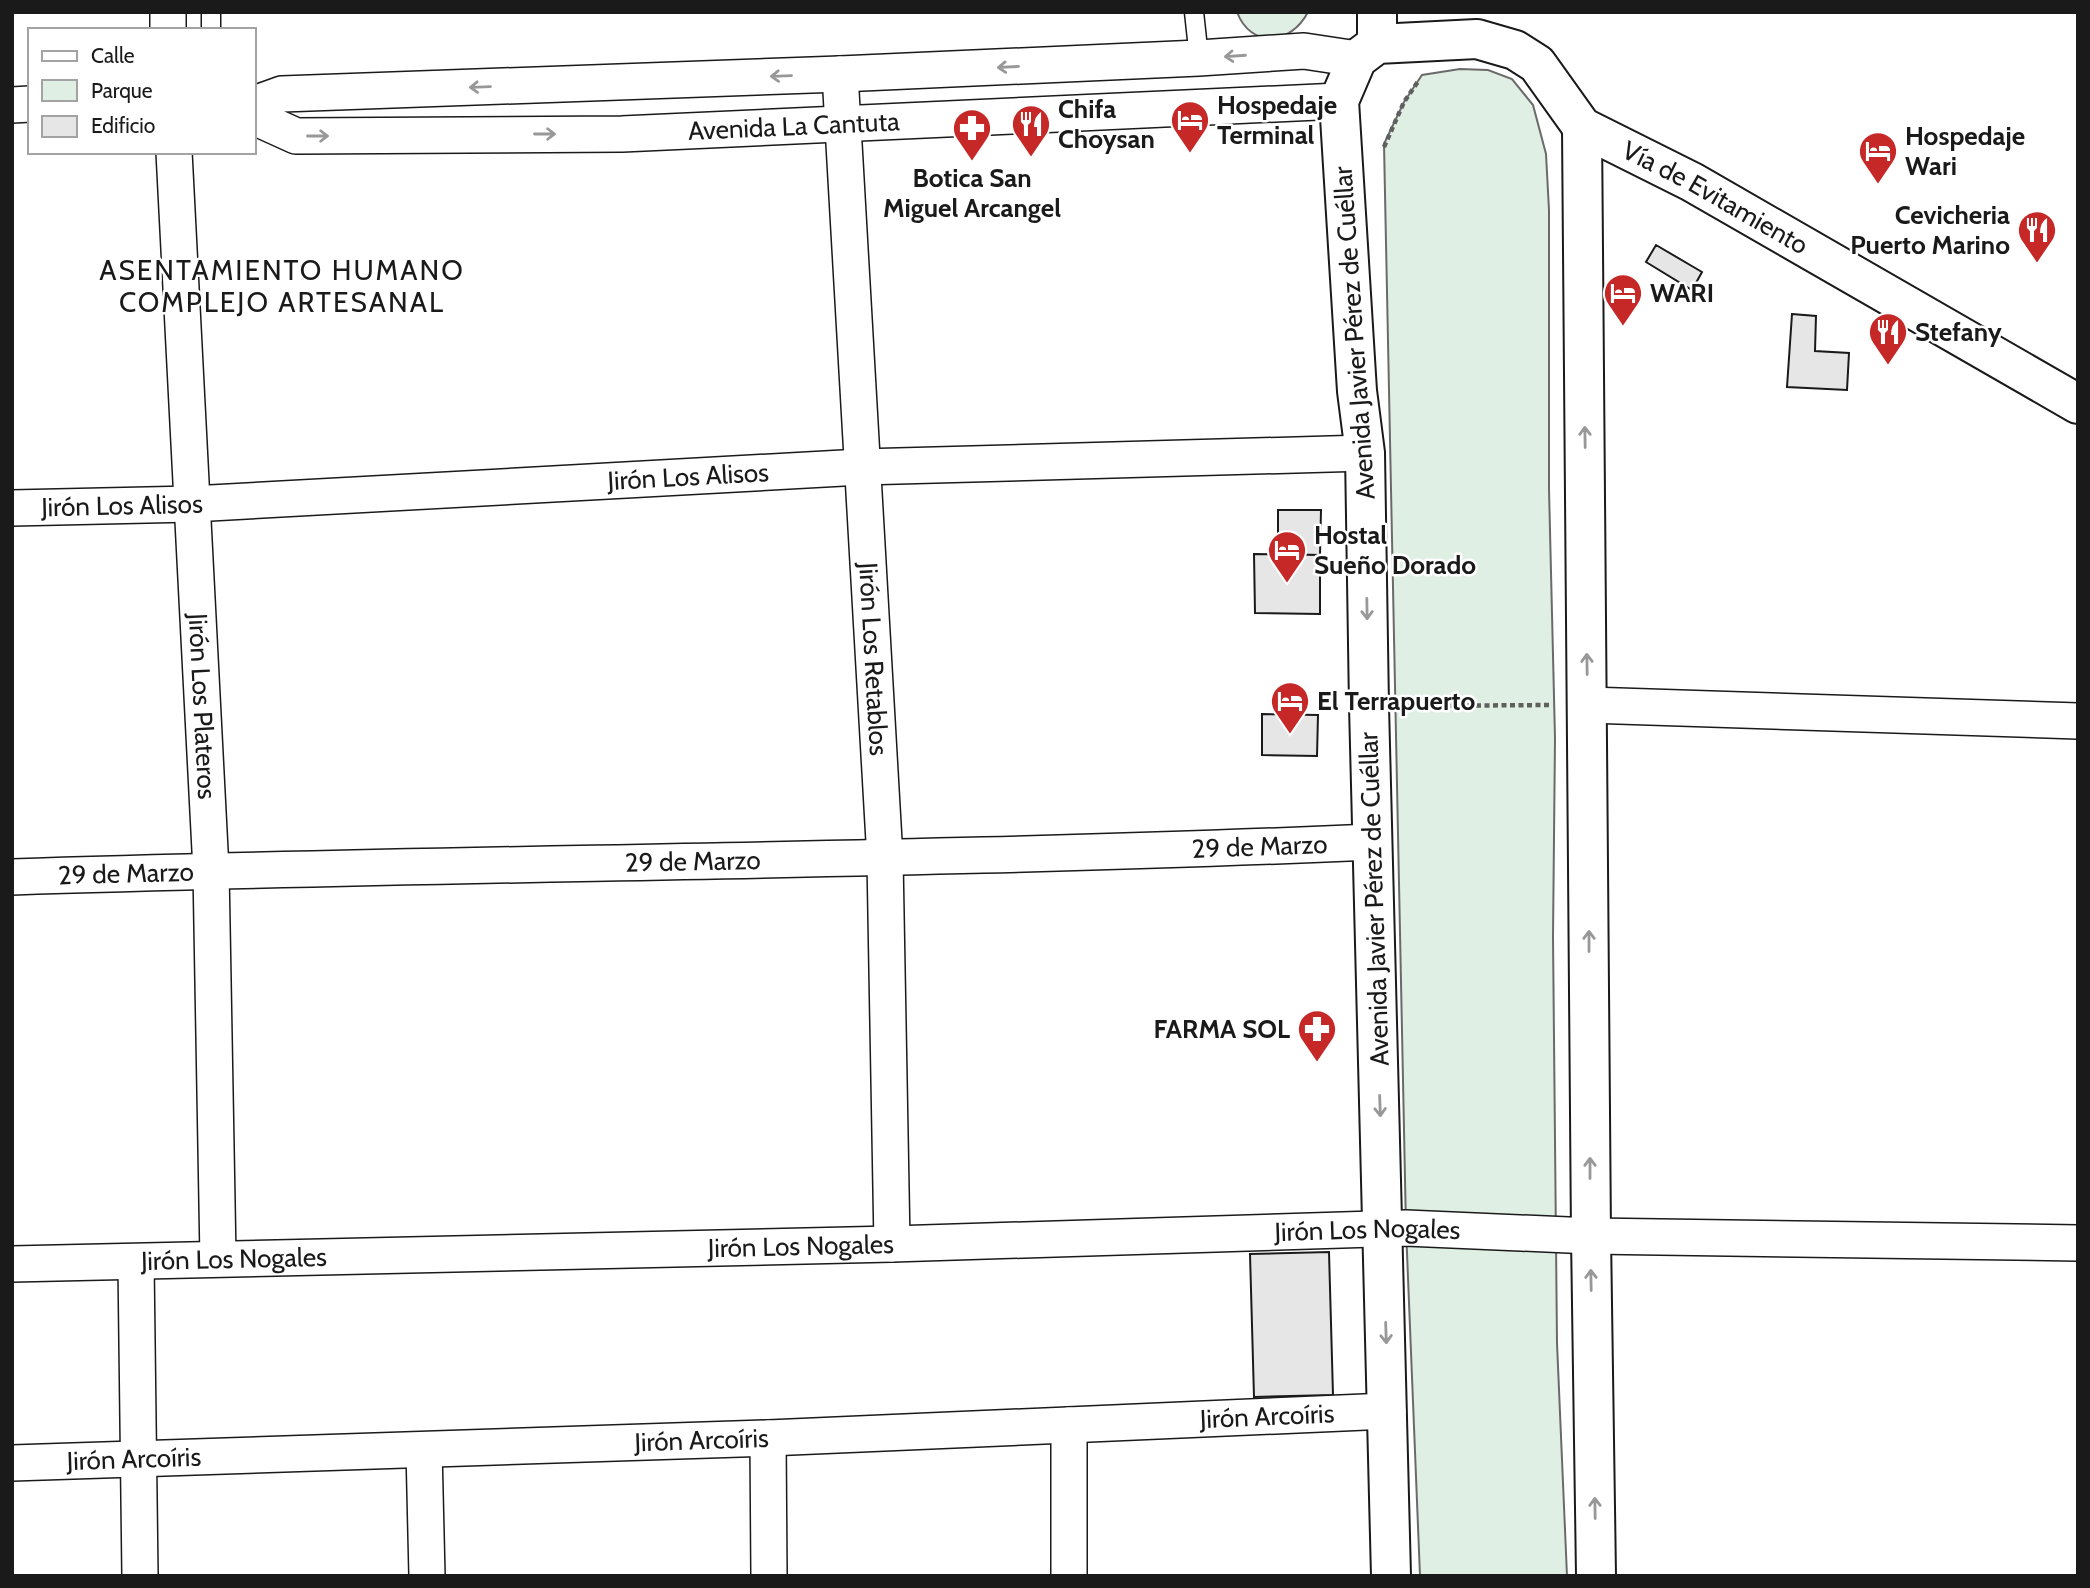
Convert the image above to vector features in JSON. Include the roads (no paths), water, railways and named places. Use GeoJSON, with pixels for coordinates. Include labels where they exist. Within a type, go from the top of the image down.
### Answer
{"type":"FeatureCollection","features":[{"type":"Feature","properties":{"kind":"highway","name":"Vía de Evitamiento"},"geometry":{"type":"LineString","coordinates":[[1370,39],[1477,38],[1515,50],[1537,64],[1582,127],[1692,182],[2078,404]]}},
{"type":"Feature","properties":{"kind":"highway","name":"Avenida Javier Pérez de Cuéllar"},"geometry":{"type":"LineString","coordinates":[[1370,39],[1339,101],[1357,391],[1364,453],[1391,1576]]}},
{"type":"Feature","properties":{"kind":"highway"},"geometry":{"type":"LineString","coordinates":[[1582,127],[1596,1576]]}},
{"type":"Feature","properties":{"kind":"street","name":"Avenida La Cantuta"},"geometry":{"type":"LineString","coordinates":[[256,103],[282,94],[1199,58],[1304,51],[1370,39]]}},
{"type":"Feature","properties":{"kind":"street","name":"Jirón Los Retablos"},"geometry":{"type":"LineString","coordinates":[[840,74],[885,859],[892,1244]]}},
{"type":"Feature","properties":{"kind":"street","name":"Avenida La Cantuta"},"geometry":{"type":"LineString","coordinates":[[256,118],[296,136],[622,134],[1339,101]]}},
{"type":"Feature","properties":{"kind":"street","name":"Jirón Los Plateros"},"geometry":{"type":"LineString","coordinates":[[174,154],[211,870],[218,1258]]}},
{"type":"Feature","properties":{"kind":"street","name":"Jirón Los Alisos"},"geometry":{"type":"LineString","coordinates":[[12,508],[192,504],[861,467],[1364,453]]}},
{"type":"Feature","properties":{"kind":"street"},"geometry":{"type":"LineString","coordinates":[[1588,705],[2078,721]]}},
{"type":"Feature","properties":{"kind":"street","name":"29 de Marzo"},"geometry":{"type":"LineString","coordinates":[[12,877],[211,870],[885,859],[1372,842]]}},
{"type":"Feature","properties":{"kind":"street","name":"Jirón Los Nogales"},"geometry":{"type":"LineString","coordinates":[[12,1265],[892,1244],[1383,1228],[1591,1237],[2078,1243]]}},
{"type":"Feature","properties":{"kind":"street"},"geometry":{"type":"LineString","coordinates":[[136,1263],[140,1576]]}},
{"type":"Feature","properties":{"kind":"street","name":"Jirón Arcoíris"},"geometry":{"type":"LineString","coordinates":[[12,1464],[768,1438],[1388,1411]]}},
{"type":"Feature","properties":{"kind":"street"},"geometry":{"type":"LineString","coordinates":[[1069,1425],[1069,1576]]}},
{"type":"Feature","properties":{"kind":"street"},"geometry":{"type":"LineString","coordinates":[[768,1438],[769,1576]]}},
{"type":"Feature","properties":{"kind":"street"},"geometry":{"type":"LineString","coordinates":[[424,1450],[428,1576]]}},
{"type":"Feature","properties":{"kind":"lane"},"geometry":{"type":"LineString","coordinates":[[1194,12],[1199,58]]}},
{"type":"Feature","properties":{"kind":"place","name":"Hospedaje Terminal"},"geometry":{"type":"Point","coordinates":[1190,154]}},
{"type":"Feature","properties":{"kind":"place","name":"Chifa Choysan"},"geometry":{"type":"Point","coordinates":[1031,158]}},
{"type":"Feature","properties":{"kind":"place","name":"Botica San Miguel Arcangel"},"geometry":{"type":"Point","coordinates":[972,162]}},
{"type":"Feature","properties":{"kind":"place","name":"Hospedaje Wari"},"geometry":{"type":"Point","coordinates":[1878,185]}},
{"type":"Feature","properties":{"kind":"place","name":"Cevicheria Puerto Marino"},"geometry":{"type":"Point","coordinates":[2037,264]}},
{"type":"Feature","properties":{"kind":"place","name":"WARI"},"geometry":{"type":"Point","coordinates":[1623,327]}},
{"type":"Feature","properties":{"kind":"place","name":"Stefany"},"geometry":{"type":"Point","coordinates":[1888,366]}},
{"type":"Feature","properties":{"kind":"place","name":"Hostal Sueño Dorado"},"geometry":{"type":"Point","coordinates":[1287,584]}},
{"type":"Feature","properties":{"kind":"place","name":"El Terrapuerto"},"geometry":{"type":"Point","coordinates":[1290,735]}},
{"type":"Feature","properties":{"kind":"place","name":"FARMA SOL"},"geometry":{"type":"Point","coordinates":[1317,1063]}},
{"type":"Feature","properties":{"kind":"district","name":"ASENTAMIENTO HUMANO COMPLEJO ARTESANAL"},"geometry":{"type":"Point","coordinates":[282,286]}}]}
